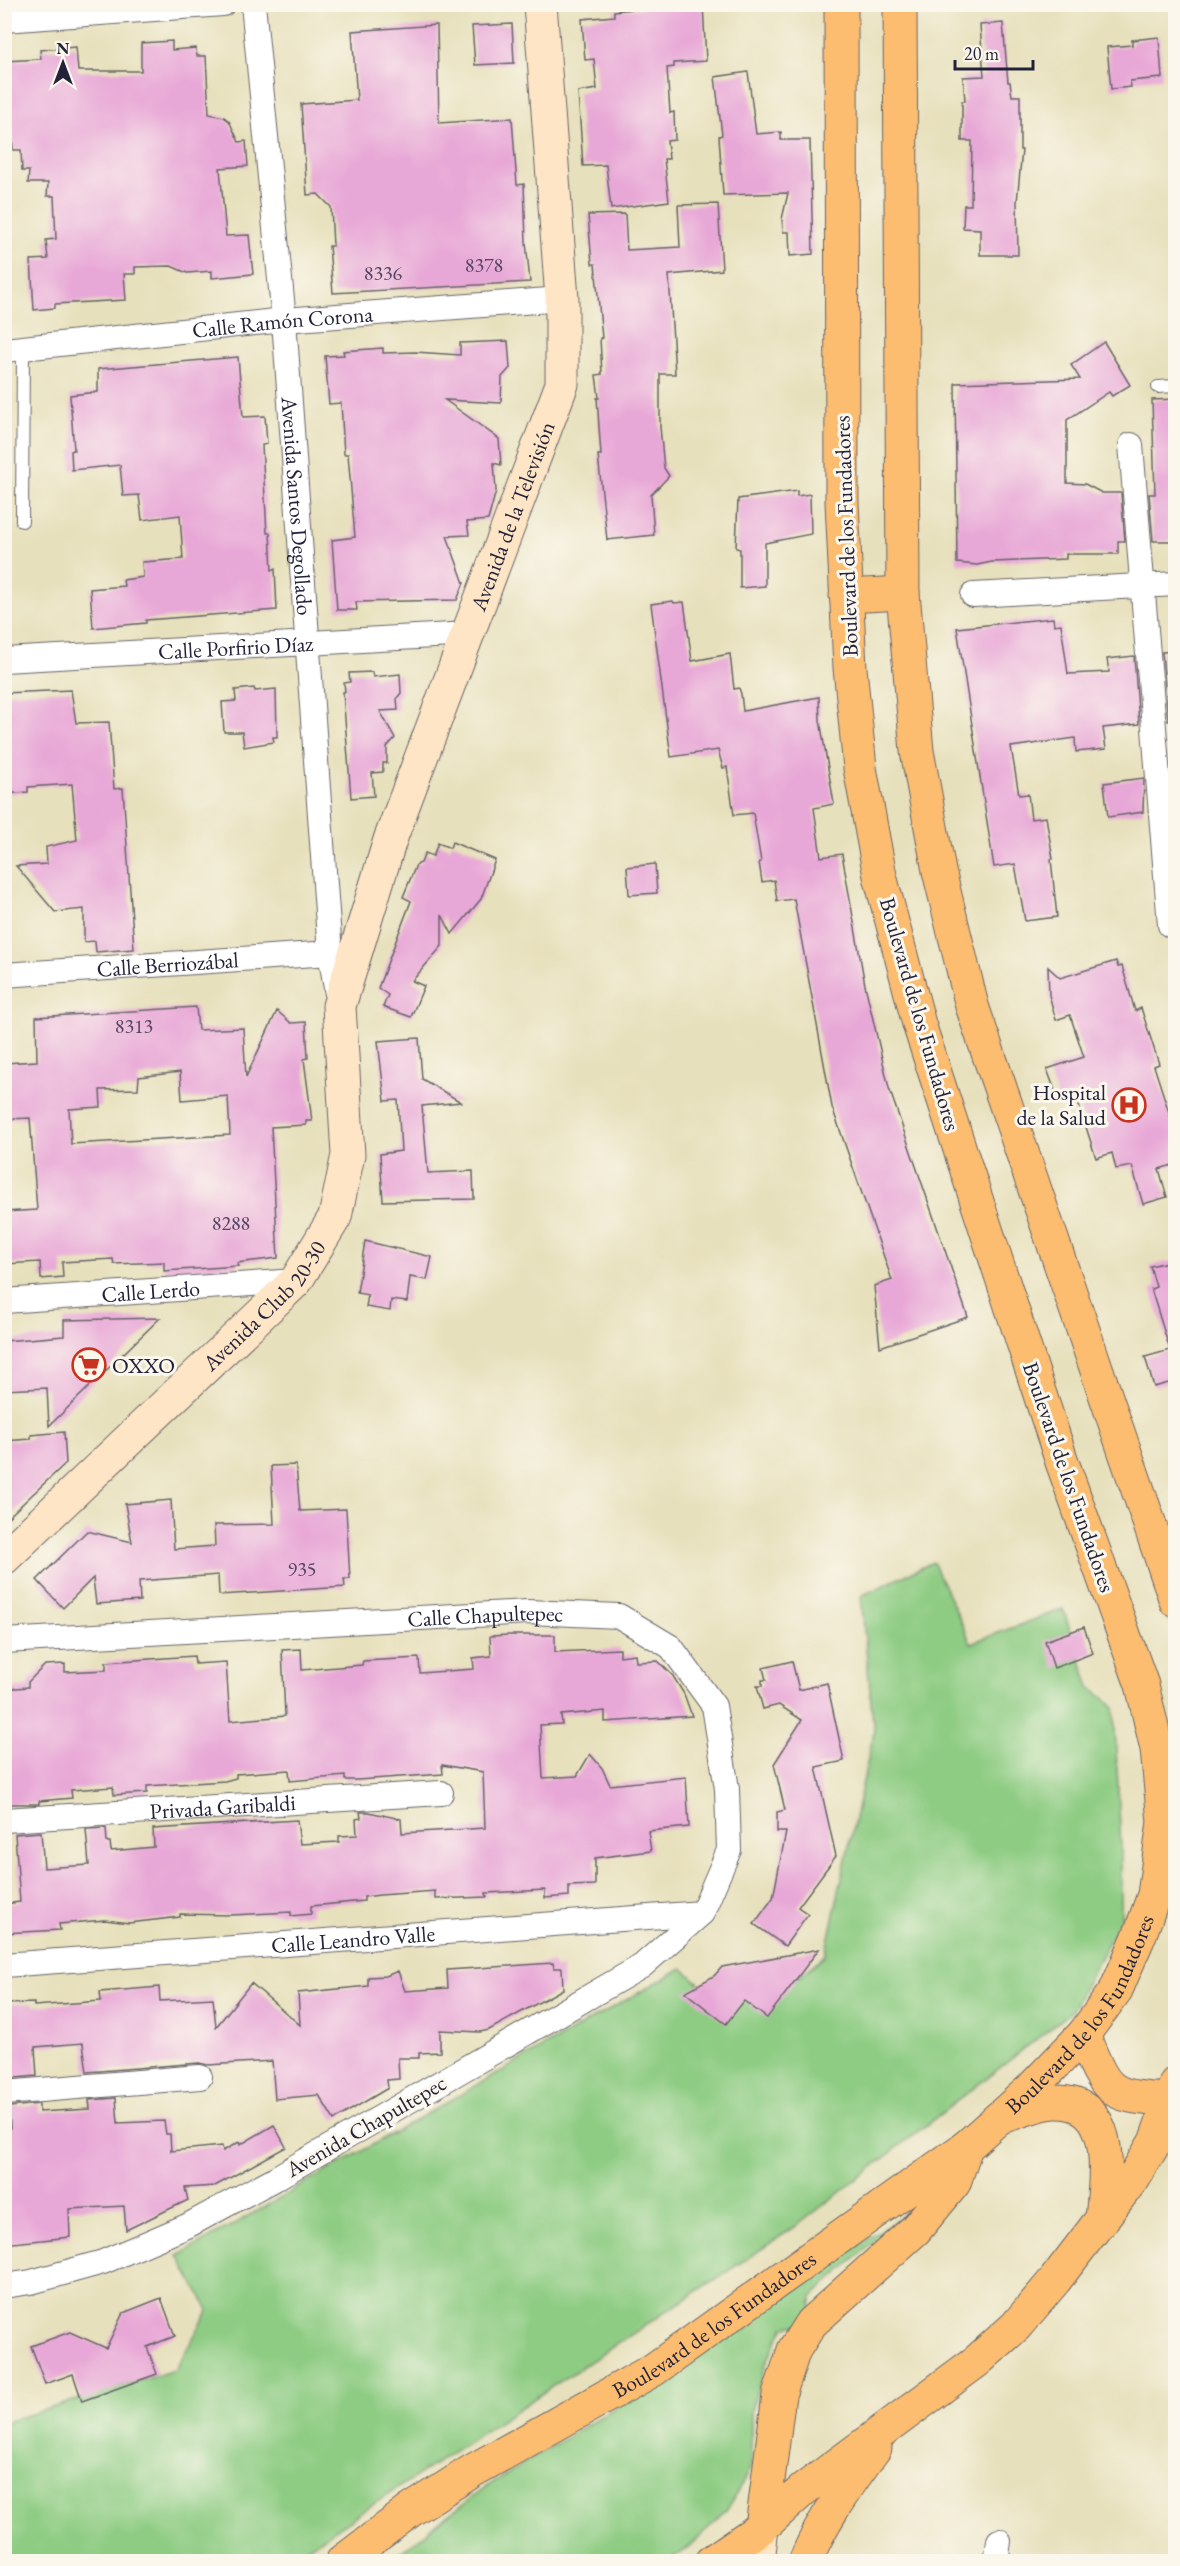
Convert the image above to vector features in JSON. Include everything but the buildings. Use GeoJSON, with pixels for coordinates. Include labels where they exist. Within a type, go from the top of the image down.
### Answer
{"type":"FeatureCollection","features":[{"type":"Feature","properties":{"kind":"main road","name":"Avenida de la Televisión"},"geometry":{"type":"LineString","coordinates":[[339,1006],[390,840],[562,384],[562,299],[540,4]]}},
{"type":"Feature","properties":{"kind":"main road","name":"Boulevard de los Fundadores"},"geometry":{"type":"LineString","coordinates":[[342,2562],[411,2510],[472,2471],[653,2370],[966,2146],[1031,2089],[1083,2035],[1116,1990],[1140,1935],[1154,1895],[1164,1822],[1157,1749],[1142,1685],[1062,1462],[919,1024],[880,876],[861,768],[850,668],[842,502],[841,4]]}},
{"type":"Feature","properties":{"kind":"main road"},"geometry":{"type":"LineString","coordinates":[[900,4],[903,593],[917,751],[939,871],[972,1006],[1176,1601]]}},
{"type":"Feature","properties":{"kind":"main road"},"geometry":{"type":"LineString","coordinates":[[846,596],[903,593]]}},
{"type":"Feature","properties":{"kind":"main road","name":"Avenida Club 20-30"},"geometry":{"type":"LineString","coordinates":[[4,1558],[296,1281],[335,1217],[348,1155],[339,1006]]}},
{"type":"Feature","properties":{"kind":"main road"},"geometry":{"type":"LineString","coordinates":[[711,2562],[762,2527],[803,2490],[977,2361],[1016,2326],[1102,2221],[1134,2177],[1155,2142],[1173,2092],[1125,2096],[1109,2087],[1099,2073],[1083,2035]]}},
{"type":"Feature","properties":{"kind":"main road"},"geometry":{"type":"LineString","coordinates":[[998,2117],[1054,2102],[1077,2104],[1089,2113],[1104,2141],[1106,2163],[1102,2221]]}},
{"type":"Feature","properties":{"kind":"main road"},"geometry":{"type":"LineString","coordinates":[[758,2562],[779,2395],[794,2350],[811,2323],[915,2230],[954,2183],[966,2146]]}},
{"type":"Feature","properties":{"kind":"main road"},"geometry":{"type":"LineString","coordinates":[[805,2562],[815,2537],[840,2496],[895,2420]]}},
{"type":"Feature","properties":{"kind":"street"},"geometry":{"type":"LineString","coordinates":[[4,20],[223,4]]}},
{"type":"Feature","properties":{"kind":"street","name":"Avenida Santos Degollado"},"geometry":{"type":"LineString","coordinates":[[254,4],[285,320],[330,953],[339,1006]]}},
{"type":"Feature","properties":{"kind":"street","name":"Calle Ramón Corona"},"geometry":{"type":"LineString","coordinates":[[14,350],[285,320],[562,299]]}},
{"type":"Feature","properties":{"kind":"street"},"geometry":{"type":"LineString","coordinates":[[1131,445],[1170,925]]}},
{"type":"Feature","properties":{"kind":"street"},"geometry":{"type":"LineString","coordinates":[[973,595],[1176,584]]}},
{"type":"Feature","properties":{"kind":"street","name":"Calle Porfirio Díaz"},"geometry":{"type":"LineString","coordinates":[[4,660],[469,634]]}},
{"type":"Feature","properties":{"kind":"street","name":"Calle Berriozábal"},"geometry":{"type":"LineString","coordinates":[[4,975],[330,953]]}},
{"type":"Feature","properties":{"kind":"street","name":"Calle Lerdo"},"geometry":{"type":"LineString","coordinates":[[4,1301],[296,1281]]}},
{"type":"Feature","properties":{"kind":"street","name":"Calle Chapultepec"},"geometry":{"type":"LineString","coordinates":[[4,1641],[528,1612],[619,1616],[671,1647],[714,1706],[727,1789],[729,1850],[702,1913]]}},
{"type":"Feature","properties":{"kind":"street","name":"Privada Garibaldi"},"geometry":{"type":"LineString","coordinates":[[4,1820],[441,1793]]}},
{"type":"Feature","properties":{"kind":"street","name":"Calle Leandro Valle"},"geometry":{"type":"LineString","coordinates":[[4,1965],[702,1913]]}},
{"type":"Feature","properties":{"kind":"street","name":"Avenida Chapultepec"},"geometry":{"type":"LineString","coordinates":[[4,2286],[31,2282],[103,2262],[187,2226],[274,2179],[642,1966],[702,1913]]}},
{"type":"Feature","properties":{"kind":"street"},"geometry":{"type":"LineString","coordinates":[[4,2093],[200,2077]]}},
{"type":"Feature","properties":{"kind":"lane"},"geometry":{"type":"LineString","coordinates":[[14,350],[22,521]]}},
{"type":"Feature","properties":{"kind":"lane"},"geometry":{"type":"LineString","coordinates":[[1158,387],[1176,386]]}},
{"type":"Feature","properties":{"kind":"green space"},"geometry":{"type":"Polygon","coordinates":[[[933,1562],[971,1643],[1063,1609],[1090,1687],[1114,1707],[1121,1848],[1121,1919],[1070,2013],[798,2225],[287,2561],[5,2562],[5,2422],[175,2370],[209,2310],[178,2256],[682,1968],[715,1997],[773,1997],[825,1955],[874,1732],[861,1596],[933,1562]]]}},
{"type":"Feature","properties":{"kind":"green space"},"geometry":{"type":"Polygon","coordinates":[[[906,2213],[812,2297],[811,2323],[785,2326],[766,2363],[751,2410],[751,2467],[728,2508],[697,2540],[670,2561],[388,2562],[484,2488],[647,2388],[906,2213]]]}},
{"type":"Feature","properties":{"kind":"place","name":"Hospital de la Salud"},"geometry":{"type":"Point","coordinates":[1129,1105]}},
{"type":"Feature","properties":{"kind":"place","name":"OXXO"},"geometry":{"type":"Point","coordinates":[89,1365]}}]}
